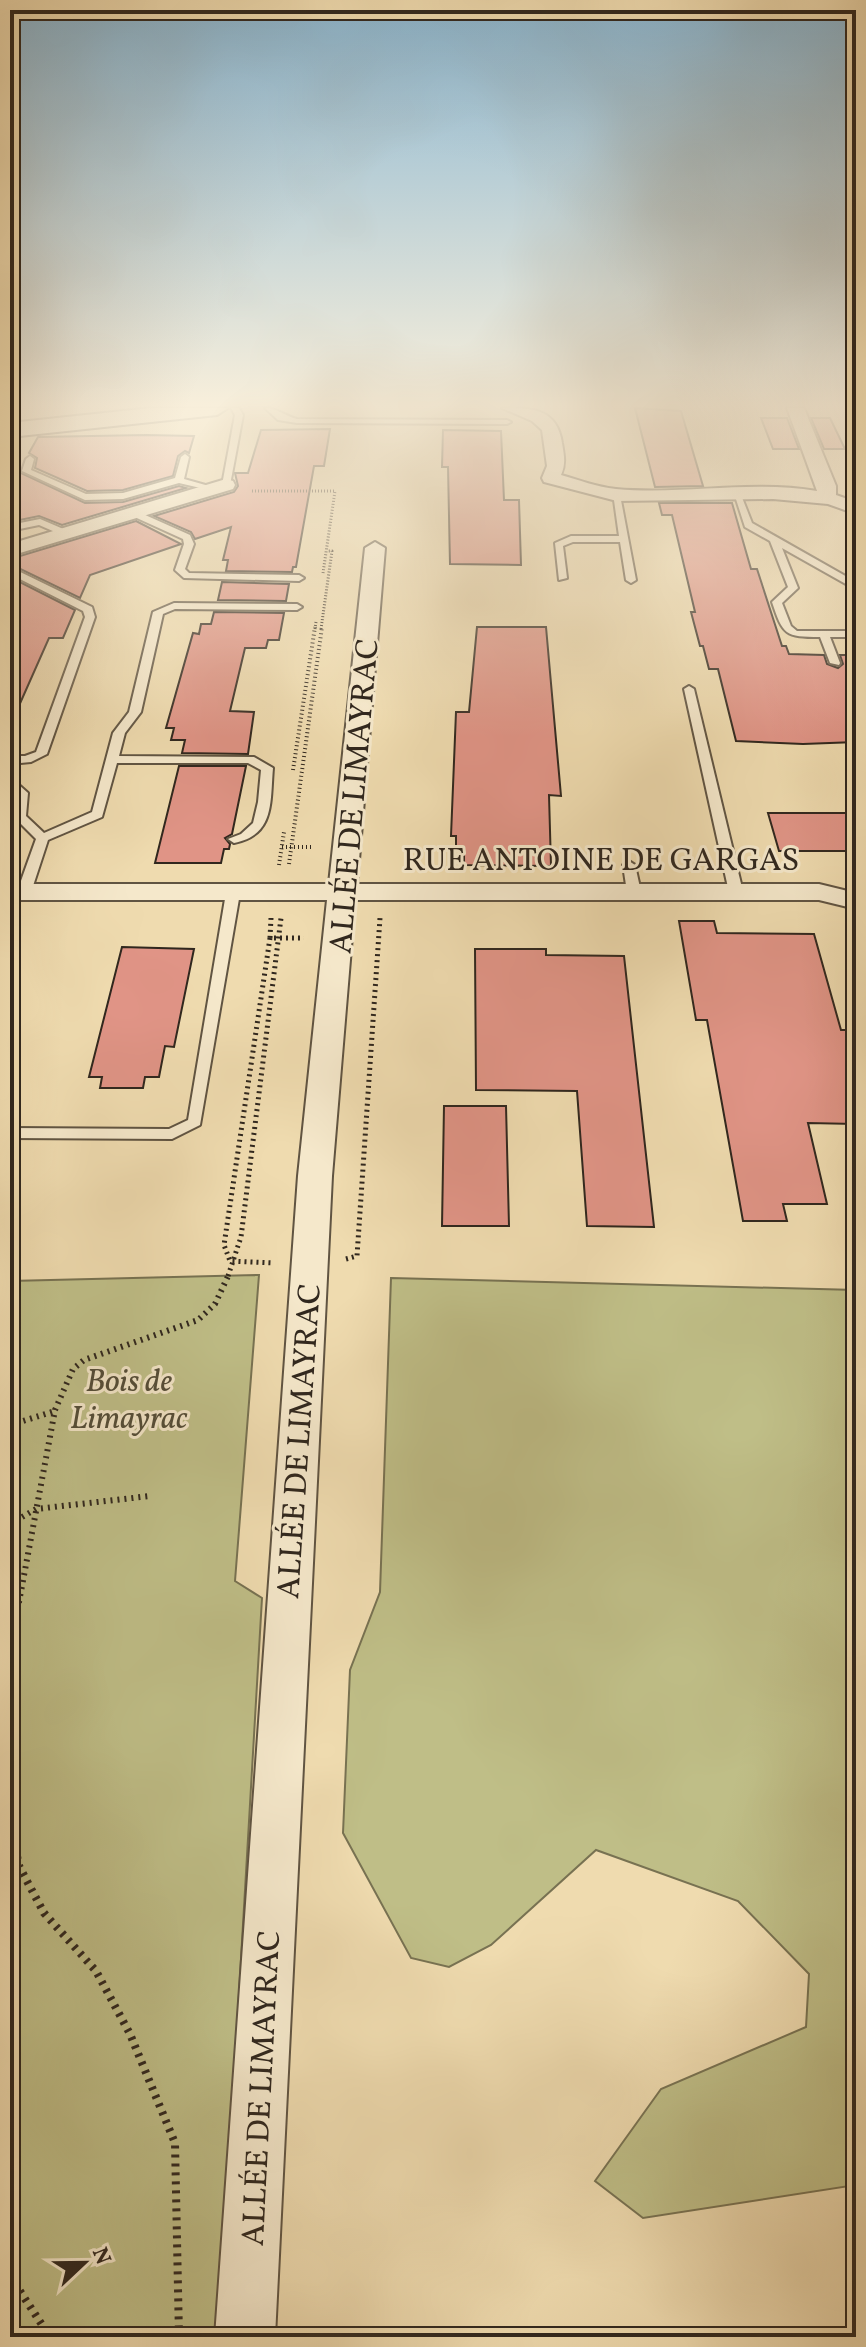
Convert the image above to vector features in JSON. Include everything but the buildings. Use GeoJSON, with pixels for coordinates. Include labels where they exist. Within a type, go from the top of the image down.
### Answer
{"type":"FeatureCollection","features":[{"type":"Feature","properties":{"kind":"street"},"geometry":{"type":"LineString","coordinates":[[10,550],[114,518]]}},
{"type":"Feature","properties":{"kind":"street","name":"ALLÉE DE LIMAYRAC"},"geometry":{"type":"LineString","coordinates":[[245,2337],[315,1176],[375,548]]}},
{"type":"Feature","properties":{"kind":"street","name":"RUE ANTOINE DE GARGAS"},"geometry":{"type":"LineString","coordinates":[[17,892],[819,892],[856,901]]}},
{"type":"Feature","properties":{"kind":"lane"},"geometry":{"type":"LineString","coordinates":[[143,518],[187,537],[189,544],[180,570],[187,576],[299,578]]}},
{"type":"Feature","properties":{"kind":"lane"},"geometry":{"type":"LineString","coordinates":[[620,518],[631,580]]}},
{"type":"Feature","properties":{"kind":"lane"},"geometry":{"type":"LineString","coordinates":[[745,518],[748,525],[856,586]]}},
{"type":"Feature","properties":{"kind":"lane"},"geometry":{"type":"LineString","coordinates":[[10,528],[40,522],[65,533]]}},
{"type":"Feature","properties":{"kind":"lane"},"geometry":{"type":"LineString","coordinates":[[562,578],[558,545],[571,539],[624,539]]}},
{"type":"Feature","properties":{"kind":"lane"},"geometry":{"type":"LineString","coordinates":[[774,539],[793,588],[777,602],[786,628],[795,634],[856,634]]}},
{"type":"Feature","properties":{"kind":"lane"},"geometry":{"type":"LineString","coordinates":[[10,570],[88,609],[90,617],[41,754],[27,760],[10,760]]}},
{"type":"Feature","properties":{"kind":"lane"},"geometry":{"type":"LineString","coordinates":[[17,892],[42,838],[98,814],[119,733],[135,712],[158,612],[174,606],[297,607]]}},
{"type":"Feature","properties":{"kind":"lane"},"geometry":{"type":"LineString","coordinates":[[824,634],[835,663]]}},
{"type":"Feature","properties":{"kind":"lane"},"geometry":{"type":"LineString","coordinates":[[689,689],[736,892]]}},
{"type":"Feature","properties":{"kind":"lane"},"geometry":{"type":"LineString","coordinates":[[112,760],[250,759],[267,768],[260,825],[254,833],[234,839]]}},
{"type":"Feature","properties":{"kind":"lane"},"geometry":{"type":"LineString","coordinates":[[10,788],[15,788],[24,796],[20,817],[42,838]]}},
{"type":"Feature","properties":{"kind":"lane"},"geometry":{"type":"LineString","coordinates":[[629,865],[634,892]]}},
{"type":"Feature","properties":{"kind":"lane"},"geometry":{"type":"LineString","coordinates":[[10,1133],[172,1134],[195,1122],[233,893]]}},
{"type":"Feature","properties":{"kind":"path"},"geometry":{"type":"LineString","coordinates":[[291,784],[331,518]]}},
{"type":"Feature","properties":{"kind":"path"},"geometry":{"type":"LineString","coordinates":[[279,870],[284,831]]}},
{"type":"Feature","properties":{"kind":"path"},"geometry":{"type":"LineString","coordinates":[[282,847],[292,847]]}},
{"type":"Feature","properties":{"kind":"path"},"geometry":{"type":"LineString","coordinates":[[333,1264],[357,1256],[381,908]]}},
{"type":"Feature","properties":{"kind":"path"},"geometry":{"type":"LineString","coordinates":[[10,1679],[13,1634],[55,1410],[73,1369],[84,1360],[198,1320],[211,1312],[220,1299],[230,1261],[224,1245],[272,914]]}},
{"type":"Feature","properties":{"kind":"path"},"geometry":{"type":"LineString","coordinates":[[270,938],[310,938]]}},
{"type":"Feature","properties":{"kind":"path"},"geometry":{"type":"LineString","coordinates":[[230,1261],[278,1264]]}},
{"type":"Feature","properties":{"kind":"path"},"geometry":{"type":"LineString","coordinates":[[10,1425],[55,1410]]}},
{"type":"Feature","properties":{"kind":"path"},"geometry":{"type":"LineString","coordinates":[[10,1524],[36,1509],[150,1496]]}},
{"type":"Feature","properties":{"kind":"path"},"geometry":{"type":"LineString","coordinates":[[10,1821],[19,1866],[44,1913],[96,1971],[130,2034],[175,2143],[179,2337]]}},
{"type":"Feature","properties":{"kind":"path"},"geometry":{"type":"LineString","coordinates":[[10,2276],[50,2337]]}},
{"type":"Feature","properties":{"kind":"green space","name":"Bois de Limayrac"},"geometry":{"type":"Polygon","coordinates":[[[259,1275],[235,1581],[262,1598],[219,2337],[10,2337],[10,1281],[259,1275]]]}},
{"type":"Feature","properties":{"kind":"green space"},"geometry":{"type":"Polygon","coordinates":[[[391,1278],[856,1290],[856,2185],[643,2218],[595,2181],[661,2089],[806,2027],[809,1974],[738,1901],[596,1850],[491,1945],[449,1967],[411,1958],[343,1833],[350,1670],[380,1592],[391,1278]]]}}]}
